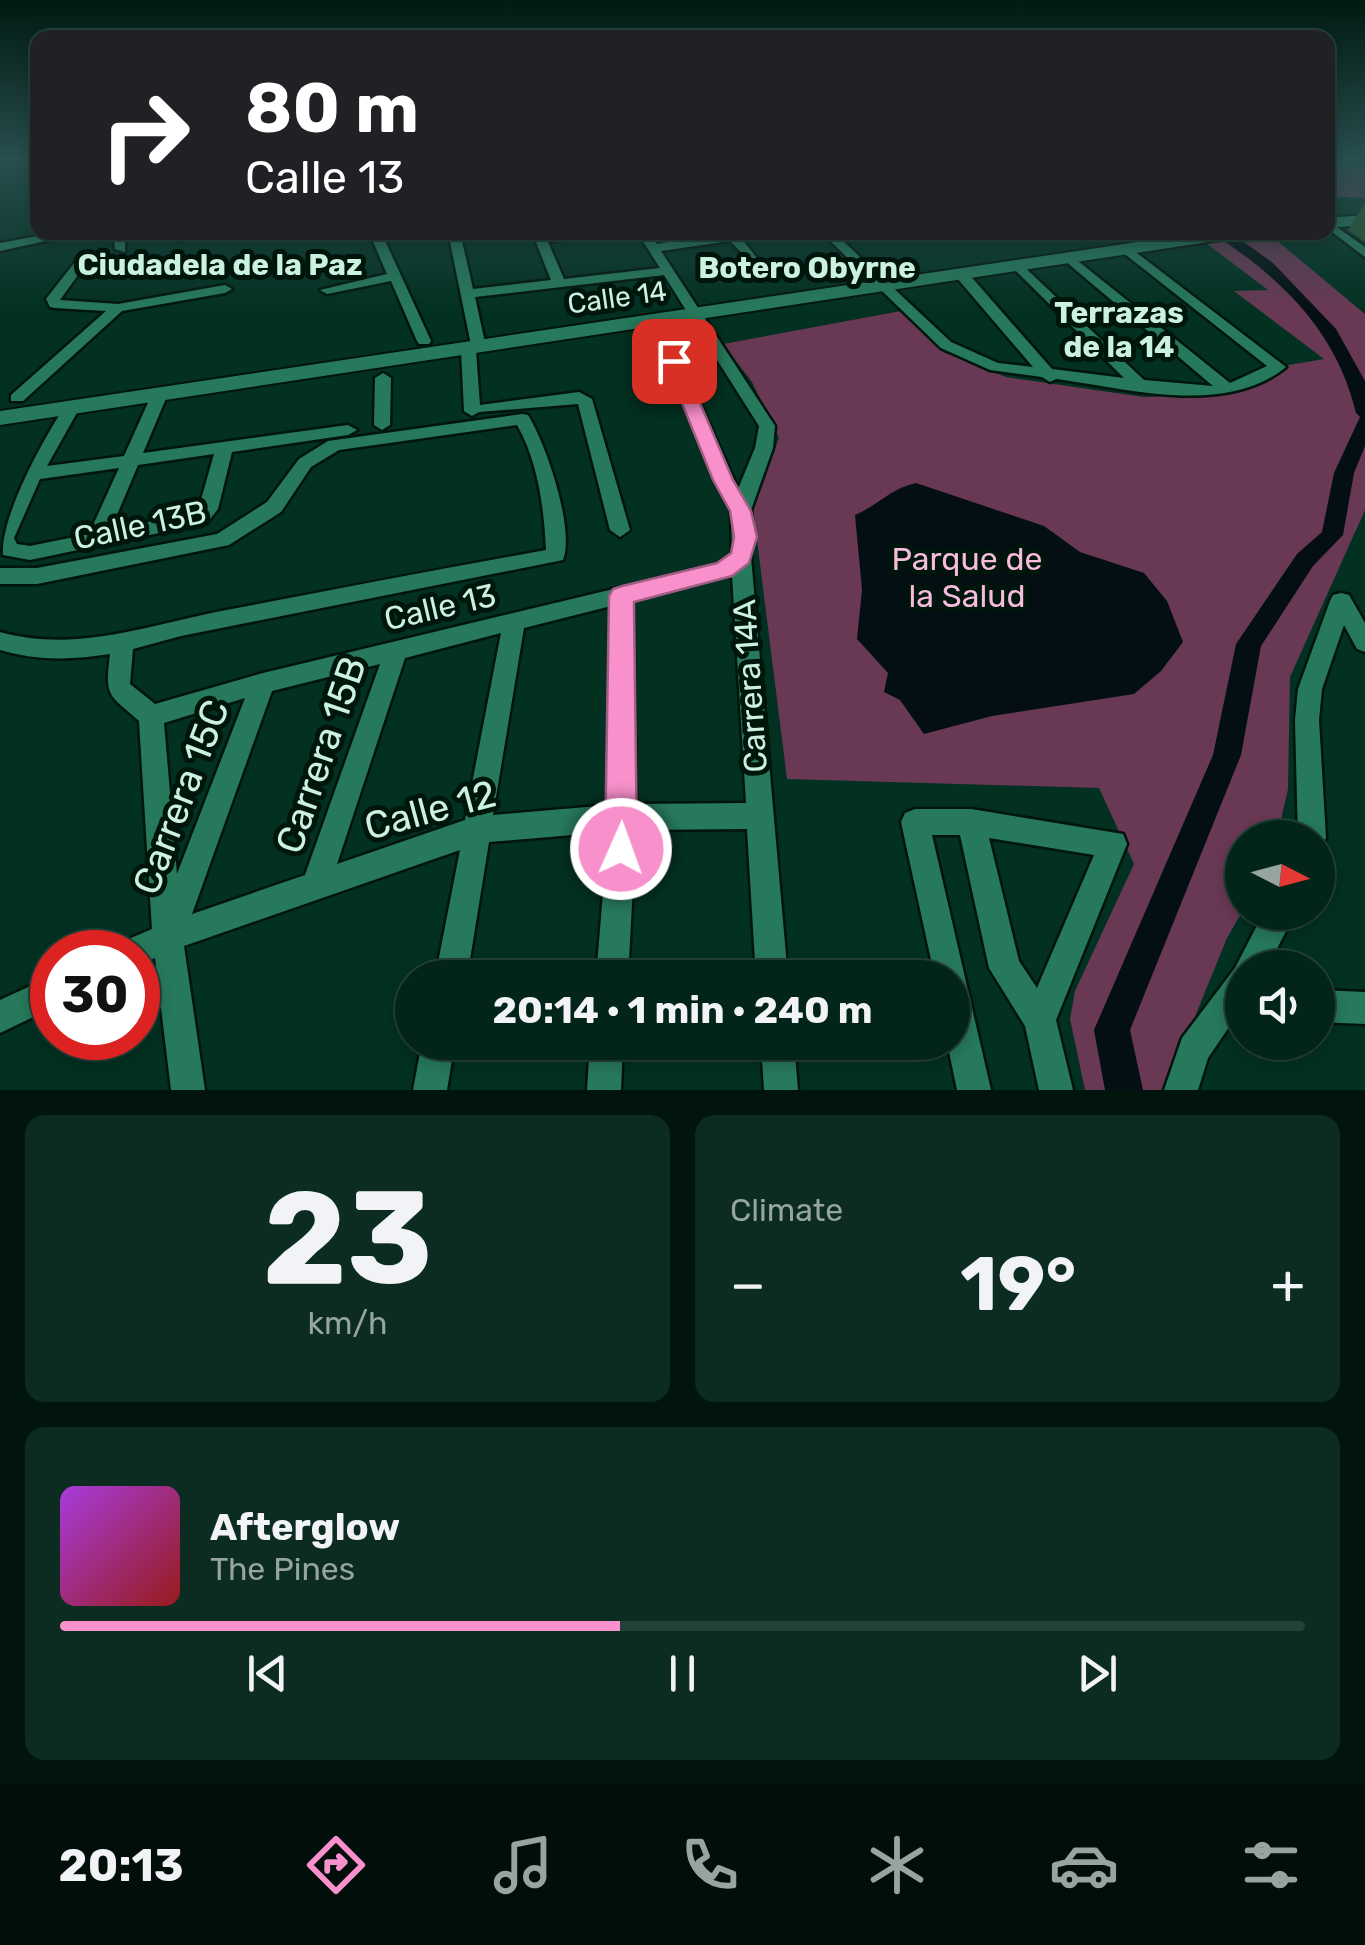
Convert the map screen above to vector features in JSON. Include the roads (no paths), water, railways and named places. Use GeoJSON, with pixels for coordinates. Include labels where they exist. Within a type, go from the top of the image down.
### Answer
{"type":"FeatureCollection","features":[{"type":"Feature","properties":{"kind":"main road"},"geometry":{"type":"LineString","coordinates":[[1335,214],[1365,216]]}},
{"type":"Feature","properties":{"kind":"main road"},"geometry":{"type":"LineString","coordinates":[[1335,222],[1365,216]]}},
{"type":"Feature","properties":{"kind":"main road","name":"Calle 14"},"geometry":{"type":"LineString","coordinates":[[0,418],[878,282],[1111,240]]}},
{"type":"Feature","properties":{"kind":"main road","name":"Calle 14"},"geometry":{"type":"LineString","coordinates":[[878,282],[962,275],[1185,240]]}},
{"type":"Feature","properties":{"kind":"main road","name":"Calle 14"},"geometry":{"type":"LineString","coordinates":[[8,400],[424,341],[475,343]]}},
{"type":"Feature","properties":{"kind":"street"},"geometry":{"type":"LineString","coordinates":[[1335,229],[1365,253]]}},
{"type":"Feature","properties":{"kind":"street"},"geometry":{"type":"LineString","coordinates":[[0,247],[38,240]]}},
{"type":"Feature","properties":{"kind":"street"},"geometry":{"type":"LineString","coordinates":[[120,240],[120,248]]}},
{"type":"Feature","properties":{"kind":"street"},"geometry":{"type":"LineString","coordinates":[[378,240],[424,341]]}},
{"type":"Feature","properties":{"kind":"street"},"geometry":{"type":"LineString","coordinates":[[456,240],[475,343],[472,411]]}},
{"type":"Feature","properties":{"kind":"street"},"geometry":{"type":"LineString","coordinates":[[542,240],[559,283]]}},
{"type":"Feature","properties":{"kind":"street","name":"Carrera 14A"},"geometry":{"type":"LineString","coordinates":[[648,240],[767,426],[768,443],[740,511],[746,537],[741,557],[771,960]]}},
{"type":"Feature","properties":{"kind":"street"},"geometry":{"type":"LineString","coordinates":[[652,248],[701,240]]}},
{"type":"Feature","properties":{"kind":"street"},"geometry":{"type":"LineString","coordinates":[[735,240],[751,258]]}},
{"type":"Feature","properties":{"kind":"street"},"geometry":{"type":"LineString","coordinates":[[835,240],[946,346],[969,358],[1050,377],[1142,388],[1228,390],[1278,367],[1125,248]]}},
{"type":"Feature","properties":{"kind":"street"},"geometry":{"type":"LineString","coordinates":[[1068,257],[1228,390]]}},
{"type":"Feature","properties":{"kind":"street"},"geometry":{"type":"LineString","coordinates":[[78,265],[53,299],[55,304],[118,308],[225,289]]}},
{"type":"Feature","properties":{"kind":"street"},"geometry":{"type":"LineString","coordinates":[[1019,266],[1142,388]]}},
{"type":"Feature","properties":{"kind":"street"},"geometry":{"type":"LineString","coordinates":[[468,294],[667,271]]}},
{"type":"Feature","properties":{"kind":"street"},"geometry":{"type":"LineString","coordinates":[[962,275],[1050,377]]}},
{"type":"Feature","properties":{"kind":"street"},"geometry":{"type":"LineString","coordinates":[[327,290],[397,276]]}},
{"type":"Feature","properties":{"kind":"street"},"geometry":{"type":"LineString","coordinates":[[8,400],[118,308]]}},
{"type":"Feature","properties":{"kind":"street"},"geometry":{"type":"LineString","coordinates":[[713,347],[674,361],[723,480],[740,511]]}},
{"type":"Feature","properties":{"kind":"street"},"geometry":{"type":"LineString","coordinates":[[382,425],[383,378]]}},
{"type":"Feature","properties":{"kind":"street","name":"Calle 13B"},"geometry":{"type":"LineString","coordinates":[[97,539],[159,396]]}},
{"type":"Feature","properties":{"kind":"street"},"geometry":{"type":"LineString","coordinates":[[33,474],[580,397],[586,402],[620,530]]}},
{"type":"Feature","properties":{"kind":"street"},"geometry":{"type":"LineString","coordinates":[[72,409],[33,474],[4,538],[10,550],[30,553],[200,518],[208,509],[224,448]]}},
{"type":"Feature","properties":{"kind":"street","name":"Calle 13B"},"geometry":{"type":"LineString","coordinates":[[0,576],[38,576],[222,540],[274,507],[306,463],[334,444],[494,420],[522,419],[534,436],[556,534],[556,554],[181,628],[122,646]]}},
{"type":"Feature","properties":{"kind":"street"},"geometry":{"type":"LineString","coordinates":[[723,480],[754,480]]}},
{"type":"Feature","properties":{"kind":"street","name":"Calle 13"},"geometry":{"type":"LineString","coordinates":[[151,716],[263,683],[724,570],[741,557]]}},
{"type":"Feature","properties":{"kind":"street"},"geometry":{"type":"LineString","coordinates":[[613,960],[623,817],[622,596]]}},
{"type":"Feature","properties":{"kind":"street"},"geometry":{"type":"LineString","coordinates":[[1353,603],[1365,643]]}},
{"type":"Feature","properties":{"kind":"street"},"geometry":{"type":"LineString","coordinates":[[1311,820],[1306,720],[1310,689],[1353,603]]}},
{"type":"Feature","properties":{"kind":"street"},"geometry":{"type":"LineString","coordinates":[[454,960],[514,623]]}},
{"type":"Feature","properties":{"kind":"street"},"geometry":{"type":"LineString","coordinates":[[0,641],[18,648],[122,646],[118,688],[151,716],[168,937],[188,1090]]}},
{"type":"Feature","properties":{"kind":"street","name":"Carrera 15B"},"geometry":{"type":"LineString","coordinates":[[316,885],[396,650]]}},
{"type":"Feature","properties":{"kind":"street","name":"Carrera 15C"},"geometry":{"type":"LineString","coordinates":[[168,937],[263,683]]}},
{"type":"Feature","properties":{"kind":"street","name":"Calle 12"},"geometry":{"type":"LineString","coordinates":[[160,941],[478,830],[623,817],[759,816]]}},
{"type":"Feature","properties":{"kind":"street"},"geometry":{"type":"LineString","coordinates":[[946,960],[915,822],[972,822],[1113,844],[1040,1020]]}},
{"type":"Feature","properties":{"kind":"street"},"geometry":{"type":"LineString","coordinates":[[972,822],[1005,968],[1040,1020],[1056,1090]]}},
{"type":"Feature","properties":{"kind":"street"},"geometry":{"type":"LineString","coordinates":[[0,1016],[30,1002]]}},
{"type":"Feature","properties":{"kind":"street"},"geometry":{"type":"LineString","coordinates":[[1335,1007],[1365,1008]]}},
{"type":"Feature","properties":{"kind":"street"},"geometry":{"type":"LineString","coordinates":[[1181,1090],[1194,1050],[1225,1012]]}},
{"type":"Feature","properties":{"kind":"street"},"geometry":{"type":"LineString","coordinates":[[430,1090],[436,1060]]}},
{"type":"Feature","properties":{"kind":"street"},"geometry":{"type":"LineString","coordinates":[[604,1090],[606,1060]]}},
{"type":"Feature","properties":{"kind":"street"},"geometry":{"type":"LineString","coordinates":[[778,1060],[781,1090]]}},
{"type":"Feature","properties":{"kind":"street"},"geometry":{"type":"LineString","coordinates":[[968,1060],[974,1090]]}},
{"type":"Feature","properties":{"kind":"waterway"},"geometry":{"type":"LineString","coordinates":[[1232,240],[1268,266],[1330,332],[1358,385],[1365,413]]}},
{"type":"Feature","properties":{"kind":"waterway"},"geometry":{"type":"LineString","coordinates":[[1124,1090],[1112,1030],[1227,755],[1249,644],[1305,560],[1332,535],[1344,473],[1365,422]]}},
{"type":"Feature","properties":{"kind":"district","name":"Ciudadela de la Paz"},"geometry":{"type":"Point","coordinates":[220,265]}},
{"type":"Feature","properties":{"kind":"district","name":"Botero Obyrne"},"geometry":{"type":"Point","coordinates":[807,268]}},
{"type":"Feature","properties":{"kind":"district","name":"Terrazas de la 14"},"geometry":{"type":"Point","coordinates":[1119,330]}},
{"type":"Feature","properties":{"kind":"park label","name":"Parque de la Salud"},"geometry":{"type":"Point","coordinates":[967,578]}}]}
